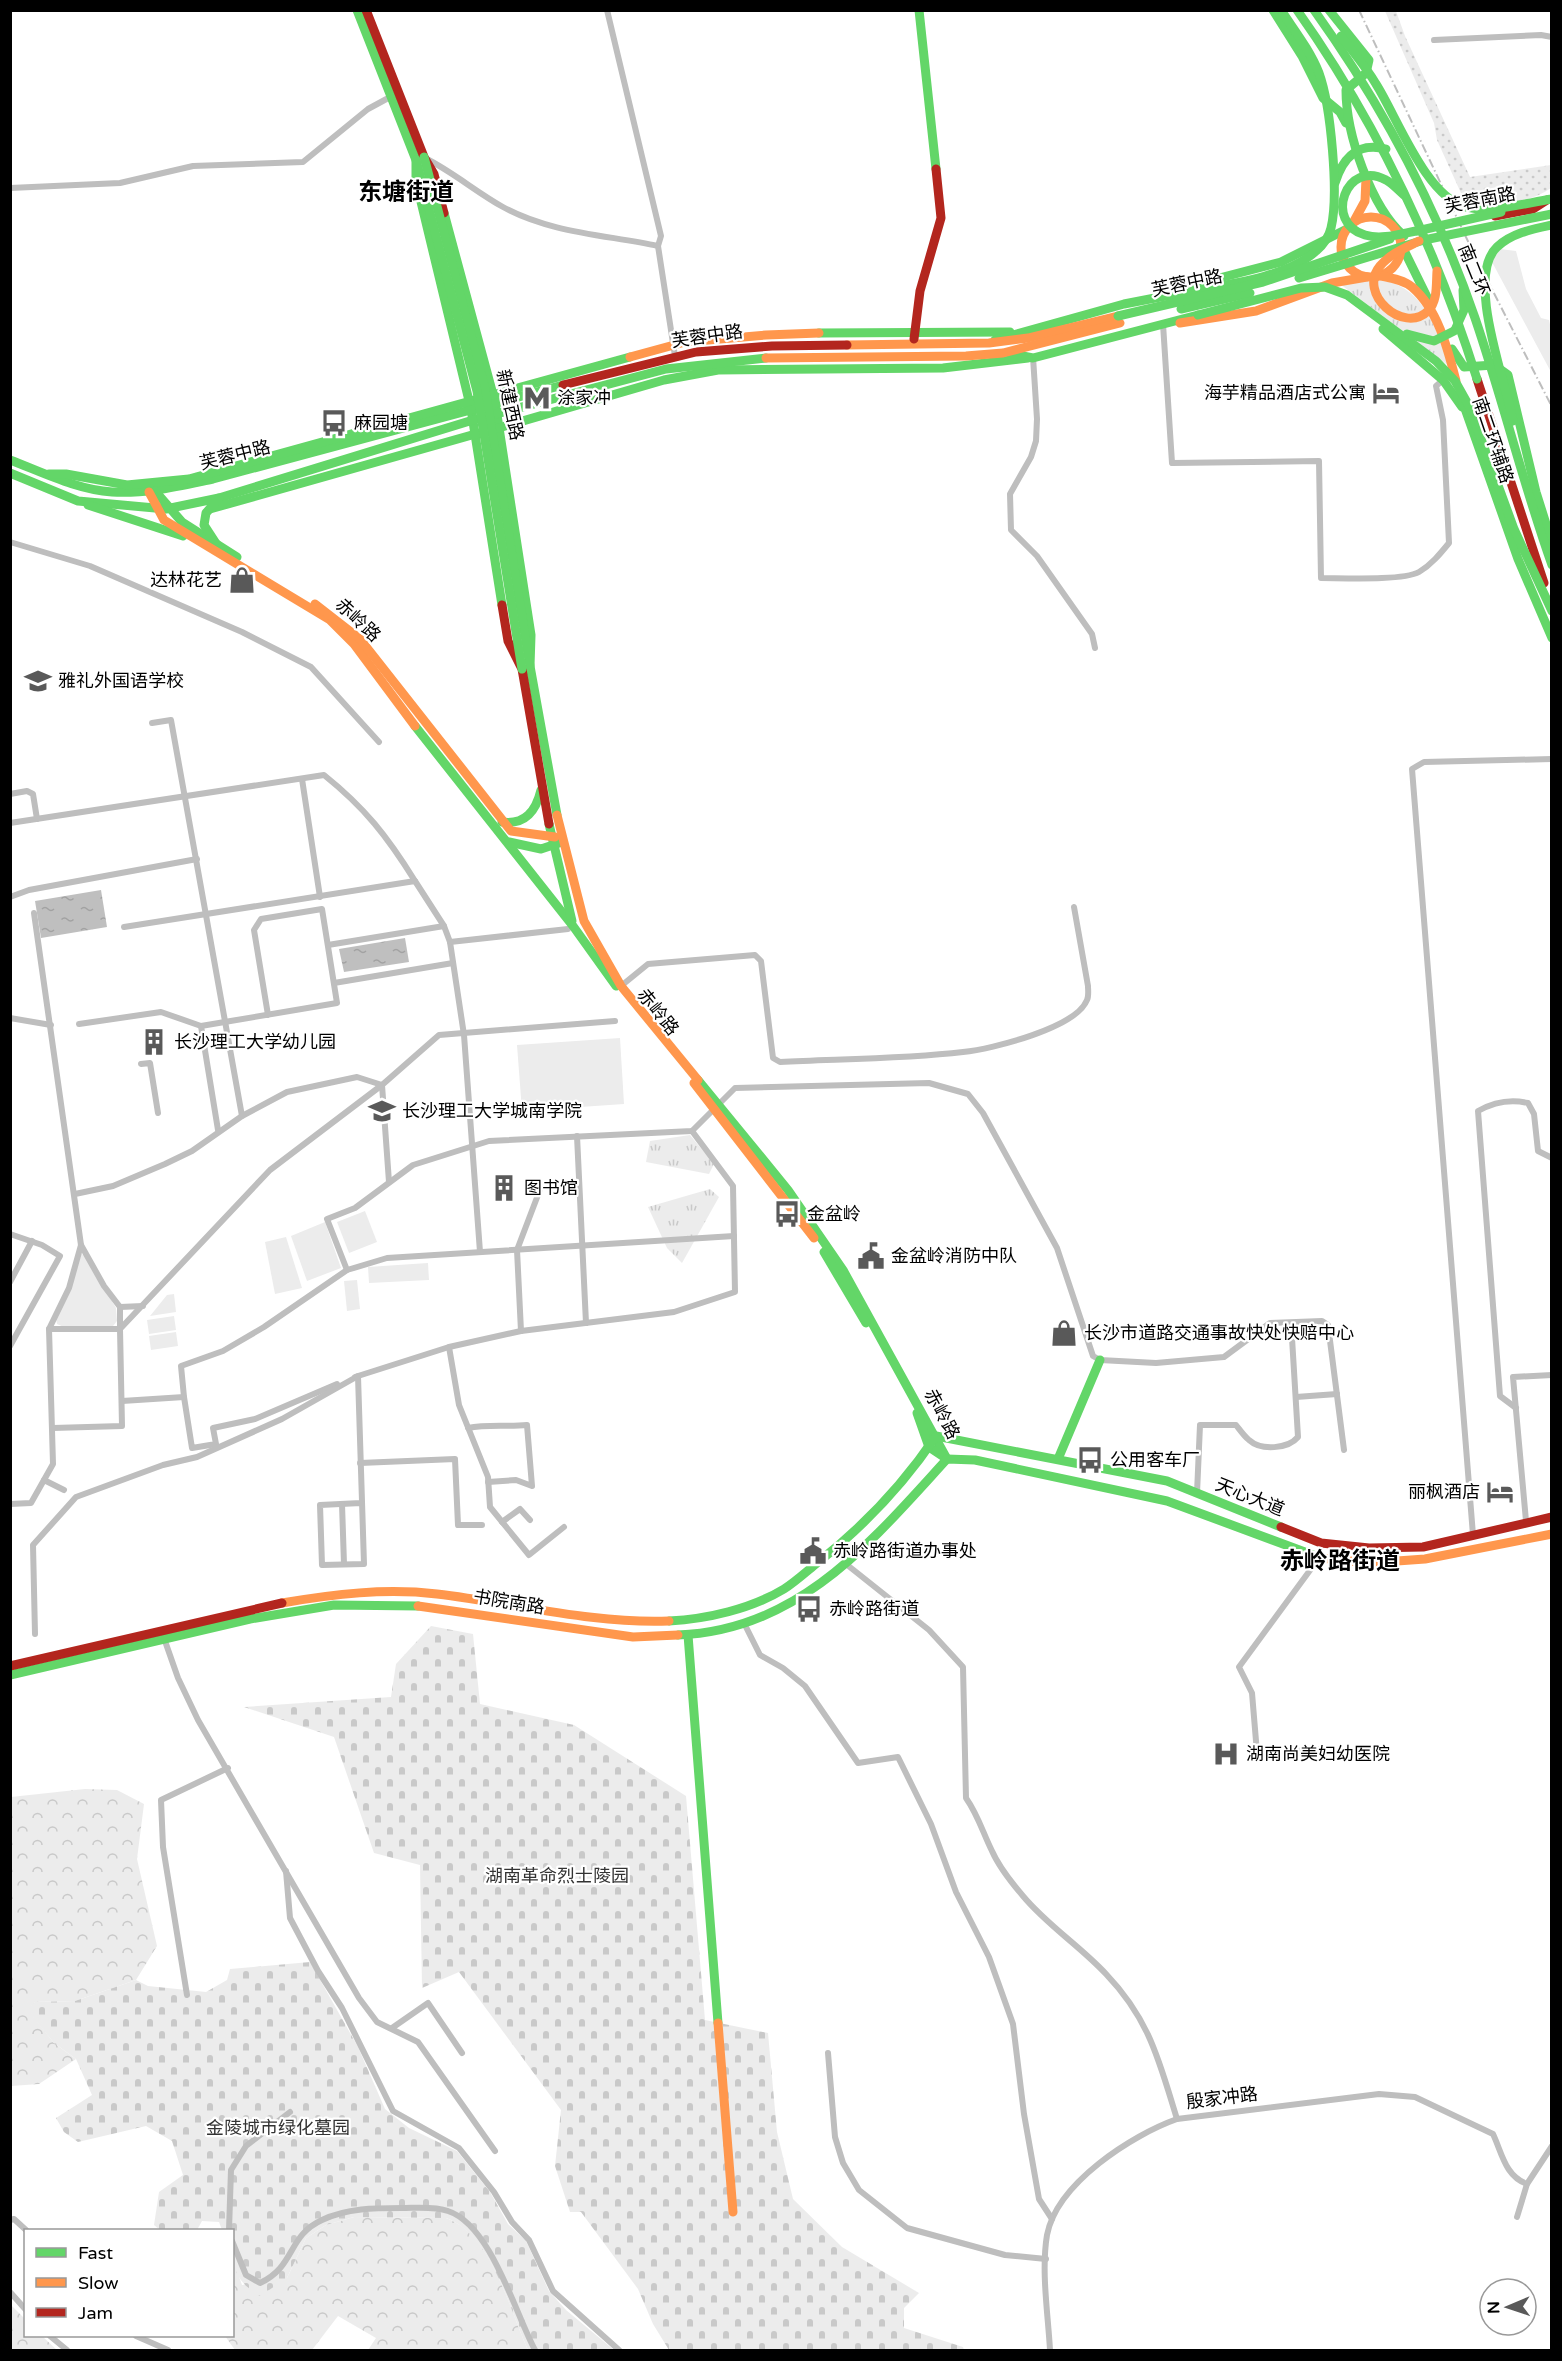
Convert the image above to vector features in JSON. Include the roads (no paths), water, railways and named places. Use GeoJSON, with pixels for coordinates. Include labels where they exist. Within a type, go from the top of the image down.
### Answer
{"type":"FeatureCollection","features":[{"type":"Feature","properties":{"kind":"main road","name":"新建西路"},"geometry":{"type":"LineString","coordinates":[[357,10],[420,158],[434,174],[494,399],[531,635],[526,668],[542,781],[559,837]]}},
{"type":"Feature","properties":{"kind":"main road","name":"新建西路"},"geometry":{"type":"LineString","coordinates":[[366,10],[420,158],[477,392],[526,668],[559,837],[555,847],[570,928]]}},
{"type":"Feature","properties":{"kind":"main road"},"geometry":{"type":"LineString","coordinates":[[914,340],[920,291],[941,218],[919,10]]}},
{"type":"Feature","properties":{"kind":"main road"},"geometry":{"type":"LineString","coordinates":[[1273,10],[1302,56],[1323,98],[1345,119],[1367,185],[1365,201],[1341,245],[1345,262],[1358,274],[1366,277]]}},
{"type":"Feature","properties":{"kind":"main road"},"geometry":{"type":"LineString","coordinates":[[1281,10],[1310,54],[1325,92],[1333,202]]}},
{"type":"Feature","properties":{"kind":"main road","name":"南二环"},"geometry":{"type":"LineString","coordinates":[[1297,10],[1368,119],[1394,166],[1435,258],[1456,310],[1495,440],[1551,603]]}},
{"type":"Feature","properties":{"kind":"main road","name":"南二环"},"geometry":{"type":"LineString","coordinates":[[1314,10],[1372,95],[1414,174],[1463,288],[1488,359],[1551,565]]}},
{"type":"Feature","properties":{"kind":"main road"},"geometry":{"type":"LineString","coordinates":[[1319,10],[1376,83],[1430,178],[1444,195],[1463,206],[1480,208],[1551,205]]}},
{"type":"Feature","properties":{"kind":"main road"},"geometry":{"type":"LineString","coordinates":[[1329,10],[1369,60],[1366,72],[1346,90],[1345,104],[1373,189],[1401,246]]}},
{"type":"Feature","properties":{"kind":"main road"},"geometry":{"type":"LineString","coordinates":[[1159,295],[1186,292],[1262,274],[1296,263],[1313,254],[1322,245],[1331,228],[1333,202],[1341,165],[1349,154],[1364,146],[1379,147],[1390,151],[1403,160],[1414,174]]}},
{"type":"Feature","properties":{"kind":"main road","name":"新建西路"},"geometry":{"type":"LineString","coordinates":[[420,158],[416,181],[470,405],[508,641],[526,668]]}},
{"type":"Feature","properties":{"kind":"main road"},"geometry":{"type":"LineString","coordinates":[[1412,205],[1391,182],[1375,174],[1365,174],[1352,180],[1343,192],[1341,200],[1348,225],[1361,234],[1378,237],[1415,236],[1551,205]]}},
{"type":"Feature","properties":{"kind":"main road"},"geometry":{"type":"LineString","coordinates":[[1481,220],[1524,214],[1551,205]]}},
{"type":"Feature","properties":{"kind":"main road","name":"芙蓉南路"},"geometry":{"type":"LineString","coordinates":[[1415,236],[1461,219],[1551,205]]}},
{"type":"Feature","properties":{"kind":"main road"},"geometry":{"type":"LineString","coordinates":[[1524,214],[1551,226]]}},
{"type":"Feature","properties":{"kind":"main road"},"geometry":{"type":"LineString","coordinates":[[494,399],[674,345],[716,338],[757,335],[914,340],[1012,332],[1061,322],[1265,267],[1294,257],[1350,226],[1373,217],[1386,222],[1403,236],[1415,236]]}},
{"type":"Feature","properties":{"kind":"main road"},"geometry":{"type":"LineString","coordinates":[[1528,493],[1482,280],[1492,252],[1508,238],[1528,229],[1551,226]]}},
{"type":"Feature","properties":{"kind":"main road"},"geometry":{"type":"LineString","coordinates":[[1163,324],[1218,318],[1276,305],[1310,293],[1335,280],[1381,276],[1394,266],[1401,246],[1415,236]]}},
{"type":"Feature","properties":{"kind":"main road"},"geometry":{"type":"LineString","coordinates":[[1415,236],[1378,268],[1372,281],[1383,306],[1390,313],[1407,318],[1426,313],[1435,303],[1438,295],[1435,258]]}},
{"type":"Feature","properties":{"kind":"main road","name":"芙蓉中路"},"geometry":{"type":"LineString","coordinates":[[10,473],[78,501],[166,509],[219,498],[473,420],[666,369],[718,361],[783,357],[966,356],[1004,353],[1263,282],[1415,236]]}},
{"type":"Feature","properties":{"kind":"main road","name":"南二环辅路"},"geometry":{"type":"LineString","coordinates":[[1401,246],[1459,363],[1468,368],[1494,365],[1508,375],[1551,543]]}},
{"type":"Feature","properties":{"kind":"main road"},"geometry":{"type":"LineString","coordinates":[[1294,257],[1306,257],[1312,263],[1317,283],[1310,293]]}},
{"type":"Feature","properties":{"kind":"main road","name":"南二环辅路"},"geometry":{"type":"LineString","coordinates":[[1381,276],[1410,286],[1423,300],[1446,348],[1466,416],[1518,559],[1551,638]]}},
{"type":"Feature","properties":{"kind":"main road"},"geometry":{"type":"LineString","coordinates":[[1335,280],[1339,296],[1371,318],[1443,380],[1466,416]]}},
{"type":"Feature","properties":{"kind":"main road"},"geometry":{"type":"LineString","coordinates":[[210,509],[664,381],[718,370],[943,368],[1033,358],[1301,288],[1326,286],[1347,295],[1436,361],[1463,393],[1518,540],[1551,611]]}},
{"type":"Feature","properties":{"kind":"main road"},"geometry":{"type":"LineString","coordinates":[[1389,326],[1428,340],[1444,338],[1454,331],[1462,318],[1463,288]]}},
{"type":"Feature","properties":{"kind":"main road","name":"芙蓉中路"},"geometry":{"type":"LineString","coordinates":[[10,460],[79,486],[111,492],[152,491],[213,479],[470,405],[675,356],[750,347],[914,340],[989,343],[1028,338],[1119,320]]}},
{"type":"Feature","properties":{"kind":"main road"},"geometry":{"type":"LineString","coordinates":[[989,343],[1012,332]]}},
{"type":"Feature","properties":{"kind":"main road"},"geometry":{"type":"LineString","coordinates":[[1004,353],[1033,358]]}},
{"type":"Feature","properties":{"kind":"main road"},"geometry":{"type":"LineString","coordinates":[[49,474],[65,472],[98,481],[144,485],[189,479],[470,405]]}},
{"type":"Feature","properties":{"kind":"main road","name":"赤岭路"},"geometry":{"type":"LineString","coordinates":[[152,491],[156,508],[164,520],[330,620],[354,644],[423,736],[508,842],[601,968],[788,1190],[843,1270],[947,1459]]}},
{"type":"Feature","properties":{"kind":"main road","name":"赤岭路"},"geometry":{"type":"LineString","coordinates":[[152,491],[179,522],[327,611],[360,639],[511,831],[559,837],[584,921],[621,986],[718,1108],[821,1246],[921,1421],[929,1447],[947,1459]]}},
{"type":"Feature","properties":{"kind":"main road"},"geometry":{"type":"LineString","coordinates":[[217,544],[204,525],[210,509],[219,498]]}},
{"type":"Feature","properties":{"kind":"main road","name":"赤岭路"},"geometry":{"type":"LineString","coordinates":[[78,501],[146,526],[194,539]]}},
{"type":"Feature","properties":{"kind":"main road"},"geometry":{"type":"LineString","coordinates":[[502,822],[522,821],[532,814],[539,802],[542,781]]}},
{"type":"Feature","properties":{"kind":"main road"},"geometry":{"type":"LineString","coordinates":[[508,842],[535,850],[555,847]]}},
{"type":"Feature","properties":{"kind":"main road"},"geometry":{"type":"LineString","coordinates":[[1058,1459],[1100,1360]]}},
{"type":"Feature","properties":{"kind":"main road","name":"天心大道"},"geometry":{"type":"LineString","coordinates":[[936,1436],[1167,1481],[1322,1543],[1369,1548],[1423,1547],[1526,1521],[1551,1517]]}},
{"type":"Feature","properties":{"kind":"main road","name":"书院南路"},"geometry":{"type":"LineString","coordinates":[[10,1666],[248,1608],[334,1594],[392,1591],[425,1593],[634,1623],[689,1620],[743,1607],[784,1589],[854,1534],[912,1472],[936,1436]]}},
{"type":"Feature","properties":{"kind":"main road","name":"天心大道"},"geometry":{"type":"LineString","coordinates":[[947,1459],[975,1460],[1167,1501],[1319,1558],[1369,1563],[1425,1559],[1551,1534]]}},
{"type":"Feature","properties":{"kind":"main road","name":"书院南路"},"geometry":{"type":"LineString","coordinates":[[10,1675],[165,1641],[250,1619],[334,1605],[390,1604],[437,1608],[633,1637],[688,1635],[744,1623],[791,1605],[863,1550],[947,1459]]}},
{"type":"Feature","properties":{"kind":"main road"},"geometry":{"type":"LineString","coordinates":[[688,1635],[733,2212]]}},
{"type":"Feature","properties":{"kind":"street"},"geometry":{"type":"LineString","coordinates":[[607,10],[661,236],[658,246],[675,356]]}},
{"type":"Feature","properties":{"kind":"street"},"geometry":{"type":"LineString","coordinates":[[1434,40],[1541,35],[1551,37]]}},
{"type":"Feature","properties":{"kind":"street"},"geometry":{"type":"LineString","coordinates":[[10,188],[120,183],[193,166],[303,162],[368,109],[393,96]]}},
{"type":"Feature","properties":{"kind":"street"},"geometry":{"type":"LineString","coordinates":[[420,158],[447,169],[503,207],[550,226],[638,240],[658,246]]}},
{"type":"Feature","properties":{"kind":"street"},"geometry":{"type":"LineString","coordinates":[[1163,324],[1172,463],[1319,461],[1321,578],[1377,578],[1417,573],[1435,560],[1449,543],[1443,420],[1436,386],[1443,380]]}},
{"type":"Feature","properties":{"kind":"street"},"geometry":{"type":"LineString","coordinates":[[1032,347],[1037,419],[1036,441],[1031,457],[1010,494],[1011,530],[1037,556],[1086,624],[1092,634],[1095,648]]}},
{"type":"Feature","properties":{"kind":"street"},"geometry":{"type":"LineString","coordinates":[[10,542],[90,566],[242,632],[311,668],[379,742]]}},
{"type":"Feature","properties":{"kind":"street"},"geometry":{"type":"LineString","coordinates":[[152,723],[171,720],[242,1116]]}},
{"type":"Feature","properties":{"kind":"street"},"geometry":{"type":"LineString","coordinates":[[1473,1536],[1412,769],[1424,762],[1551,759]]}},
{"type":"Feature","properties":{"kind":"street"},"geometry":{"type":"LineString","coordinates":[[10,823],[324,775],[357,801],[390,841],[444,926],[450,942],[464,1035],[480,1252]]}},
{"type":"Feature","properties":{"kind":"street"},"geometry":{"type":"LineString","coordinates":[[302,778],[320,897]]}},
{"type":"Feature","properties":{"kind":"street"},"geometry":{"type":"LineString","coordinates":[[10,794],[27,791],[33,794],[37,819]]}},
{"type":"Feature","properties":{"kind":"street"},"geometry":{"type":"LineString","coordinates":[[10,897],[29,890],[197,859]]}},
{"type":"Feature","properties":{"kind":"street"},"geometry":{"type":"LineString","coordinates":[[124,927],[415,881]]}},
{"type":"Feature","properties":{"kind":"street"},"geometry":{"type":"LineString","coordinates":[[621,986],[648,964],[755,955],[761,961],[773,1058],[780,1062],[963,1052],[995,1047],[1064,1022],[1081,1009],[1088,999],[1089,986],[1074,906]]}},
{"type":"Feature","properties":{"kind":"street"},"geometry":{"type":"LineString","coordinates":[[79,1024],[161,1012],[201,1026],[268,1015],[337,1003],[322,909],[261,919],[254,930],[268,1015]]}},
{"type":"Feature","properties":{"kind":"street"},"geometry":{"type":"LineString","coordinates":[[10,1504],[31,1503],[53,1464],[49,1329],[69,1288],[81,1245],[34,913]]}},
{"type":"Feature","properties":{"kind":"street"},"geometry":{"type":"LineString","coordinates":[[328,945],[444,926]]}},
{"type":"Feature","properties":{"kind":"street"},"geometry":{"type":"LineString","coordinates":[[450,942],[570,928]]}},
{"type":"Feature","properties":{"kind":"street"},"geometry":{"type":"LineString","coordinates":[[334,983],[453,963]]}},
{"type":"Feature","properties":{"kind":"street"},"geometry":{"type":"LineString","coordinates":[[10,1018],[51,1025]]}},
{"type":"Feature","properties":{"kind":"street"},"geometry":{"type":"LineString","coordinates":[[49,1329],[120,1329],[270,1170],[382,1085],[439,1035],[464,1035],[615,1021]]}},
{"type":"Feature","properties":{"kind":"street"},"geometry":{"type":"LineString","coordinates":[[201,1026],[218,1130]]}},
{"type":"Feature","properties":{"kind":"street"},"geometry":{"type":"LineString","coordinates":[[141,1064],[150,1063],[158,1113]]}},
{"type":"Feature","properties":{"kind":"street"},"geometry":{"type":"LineString","coordinates":[[75,1194],[101,1190],[134,1179],[192,1151],[218,1130],[287,1092],[357,1077],[382,1085]]}},
{"type":"Feature","properties":{"kind":"street"},"geometry":{"type":"LineString","coordinates":[[347,1270],[327,1218],[355,1208],[413,1165],[472,1146],[489,1141],[692,1131],[718,1108],[735,1088],[929,1083],[968,1094],[983,1113],[1057,1248],[1093,1356],[1100,1360],[1156,1363],[1224,1357],[1269,1323],[1315,1320],[1328,1325],[1344,1450]]}},
{"type":"Feature","properties":{"kind":"street"},"geometry":{"type":"LineString","coordinates":[[382,1085],[389,1182]]}},
{"type":"Feature","properties":{"kind":"street"},"geometry":{"type":"LineString","coordinates":[[1516,1408],[1500,1396],[1478,1111],[1493,1103],[1528,1103],[1534,1114],[1538,1151],[1551,1158]]}},
{"type":"Feature","properties":{"kind":"street"},"geometry":{"type":"LineString","coordinates":[[692,1131],[734,1186],[735,1292],[674,1312],[521,1331],[449,1347],[358,1376],[255,1419],[213,1428],[216,1444],[192,1448],[181,1366],[231,1347],[347,1270],[387,1258],[734,1236]]}},
{"type":"Feature","properties":{"kind":"street"},"geometry":{"type":"LineString","coordinates":[[577,1136],[586,1323]]}},
{"type":"Feature","properties":{"kind":"street"},"geometry":{"type":"LineString","coordinates":[[521,1331],[517,1250],[541,1187]]}},
{"type":"Feature","properties":{"kind":"street"},"geometry":{"type":"LineString","coordinates":[[10,1234],[32,1241],[60,1256],[10,1346]]}},
{"type":"Feature","properties":{"kind":"street"},"geometry":{"type":"LineString","coordinates":[[10,1282],[32,1241]]}},
{"type":"Feature","properties":{"kind":"street"},"geometry":{"type":"LineString","coordinates":[[53,1428],[122,1426],[120,1307],[104,1286],[81,1245]]}},
{"type":"Feature","properties":{"kind":"street"},"geometry":{"type":"LineString","coordinates":[[120,1307],[142,1306]]}},
{"type":"Feature","properties":{"kind":"street"},"geometry":{"type":"LineString","coordinates":[[1197,1493],[1200,1425],[1236,1425],[1250,1442],[1281,1448],[1292,1444],[1298,1437],[1292,1338]]}},
{"type":"Feature","properties":{"kind":"street"},"geometry":{"type":"LineString","coordinates":[[449,1347],[459,1404],[488,1482],[490,1506],[529,1555],[564,1527]]}},
{"type":"Feature","properties":{"kind":"street"},"geometry":{"type":"LineString","coordinates":[[1526,1521],[1513,1377],[1551,1375]]}},
{"type":"Feature","properties":{"kind":"street"},"geometry":{"type":"LineString","coordinates":[[358,1376],[364,1563],[322,1565],[320,1505],[361,1503]]}},
{"type":"Feature","properties":{"kind":"street"},"geometry":{"type":"LineString","coordinates":[[35,1634],[33,1545],[76,1497],[163,1465],[196,1457],[282,1419],[358,1376]]}},
{"type":"Feature","properties":{"kind":"street"},"geometry":{"type":"LineString","coordinates":[[1296,1397],[1337,1394]]}},
{"type":"Feature","properties":{"kind":"street"},"geometry":{"type":"LineString","coordinates":[[122,1401],[184,1397]]}},
{"type":"Feature","properties":{"kind":"street"},"geometry":{"type":"LineString","coordinates":[[468,1428],[484,1425],[494,1428],[528,1425],[532,1486],[516,1480],[488,1482]]}},
{"type":"Feature","properties":{"kind":"street"},"geometry":{"type":"LineString","coordinates":[[360,1463],[455,1459],[458,1525],[482,1525]]}},
{"type":"Feature","properties":{"kind":"street"},"geometry":{"type":"LineString","coordinates":[[44,1480],[64,1490]]}},
{"type":"Feature","properties":{"kind":"street"},"geometry":{"type":"LineString","coordinates":[[342,1504],[344,1564]]}},
{"type":"Feature","properties":{"kind":"street"},"geometry":{"type":"LineString","coordinates":[[502,1522],[520,1509],[530,1520]]}},
{"type":"Feature","properties":{"kind":"street"},"geometry":{"type":"LineString","coordinates":[[1319,1558],[1239,1667],[1252,1693],[1257,1753],[1330,1749]]}},
{"type":"Feature","properties":{"kind":"street"},"geometry":{"type":"LineString","coordinates":[[846,1563],[929,1630],[963,1667],[966,1798],[975,1812],[993,1853],[1023,1896],[1039,1915],[1084,1953],[1124,1995],[1151,2036],[1177,2119]]}},
{"type":"Feature","properties":{"kind":"street"},"geometry":{"type":"LineString","coordinates":[[744,1623],[760,1655],[783,1668],[805,1686],[858,1763],[898,1757],[931,1824],[956,1892],[989,1957],[1013,2024],[1024,2114],[1039,2199],[1052,2220]]}},
{"type":"Feature","properties":{"kind":"street"},"geometry":{"type":"LineString","coordinates":[[165,1641],[178,1678],[198,1719],[359,1998],[377,2022],[418,2042],[495,2151]]}},
{"type":"Feature","properties":{"kind":"street"},"geometry":{"type":"LineString","coordinates":[[187,1995],[163,1847],[161,1800],[228,1768]]}},
{"type":"Feature","properties":{"kind":"street"},"geometry":{"type":"LineString","coordinates":[[286,1871],[290,1918],[318,1971],[342,2008],[393,2111],[459,2148],[494,2192],[512,2222],[529,2240],[553,2291],[619,2350]]}},
{"type":"Feature","properties":{"kind":"street"},"geometry":{"type":"LineString","coordinates":[[392,2028],[428,2003],[462,2053]]}},
{"type":"Feature","properties":{"kind":"street"},"geometry":{"type":"LineString","coordinates":[[828,2053],[835,2136],[843,2163],[859,2190],[907,2228],[1005,2255],[1046,2259]]}},
{"type":"Feature","properties":{"kind":"street","name":"殷家冲路"},"geometry":{"type":"LineString","coordinates":[[1050,2350],[1046,2259],[1047,2234],[1052,2220],[1072,2192],[1113,2151],[1156,2127],[1177,2119],[1347,2096],[1379,2094],[1416,2097],[1493,2134],[1508,2169],[1518,2181],[1527,2184]]}},
{"type":"Feature","properties":{"kind":"street"},"geometry":{"type":"LineString","coordinates":[[229,2229],[231,2170],[246,2146],[290,2112]]}},
{"type":"Feature","properties":{"kind":"street"},"geometry":{"type":"LineString","coordinates":[[1517,2217],[1527,2184],[1551,2146]]}},
{"type":"Feature","properties":{"kind":"street"},"geometry":{"type":"LineString","coordinates":[[234,2246],[246,2275],[260,2283],[275,2276],[284,2267],[300,2235],[322,2220],[355,2209],[446,2210],[461,2216],[496,2259],[535,2350]]}},
{"type":"Feature","properties":{"kind":"street"},"geometry":{"type":"LineString","coordinates":[[10,2220],[14,2219],[25,2229]]}},
{"type":"Feature","properties":{"kind":"street"},"geometry":{"type":"LineString","coordinates":[[10,2292],[24,2308]]}},
{"type":"Feature","properties":{"kind":"street"},"geometry":{"type":"LineString","coordinates":[[51,2337],[67,2350]]}},
{"type":"Feature","properties":{"kind":"street"},"geometry":{"type":"LineString","coordinates":[[138,2337],[168,2350]]}},
{"type":"Feature","properties":{"kind":"water"},"geometry":{"type":"Polygon","coordinates":[[[101,890],[107,927],[41,938],[35,901],[101,890]]]}},
{"type":"Feature","properties":{"kind":"water"},"geometry":{"type":"Polygon","coordinates":[[[405,938],[409,962],[344,972],[339,949],[405,938]]]}},
{"type":"Feature","properties":{"kind":"railway"},"geometry":{"type":"LineString","coordinates":[[1359,10],[1473,252],[1552,407]]}},
{"type":"Feature","properties":{"kind":"place","name":"海芋精品酒店式公寓"},"geometry":{"type":"Point","coordinates":[1386,393]}},
{"type":"Feature","properties":{"kind":"place","name":"涂家冲"},"geometry":{"type":"Point","coordinates":[537,398]}},
{"type":"Feature","properties":{"kind":"place","name":"麻园塘"},"geometry":{"type":"Point","coordinates":[334,423]}},
{"type":"Feature","properties":{"kind":"place","name":"达林花艺"},"geometry":{"type":"Point","coordinates":[242,580]}},
{"type":"Feature","properties":{"kind":"place","name":"雅礼外国语学校"},"geometry":{"type":"Point","coordinates":[38,681]}},
{"type":"Feature","properties":{"kind":"place","name":"长沙理工大学幼儿园"},"geometry":{"type":"Point","coordinates":[154,1042]}},
{"type":"Feature","properties":{"kind":"place","name":"长沙理工大学城南学院"},"geometry":{"type":"Point","coordinates":[382,1111]}},
{"type":"Feature","properties":{"kind":"place","name":"图书馆"},"geometry":{"type":"Point","coordinates":[504,1188]}},
{"type":"Feature","properties":{"kind":"place","name":"金盆岭"},"geometry":{"type":"Point","coordinates":[787,1214]}},
{"type":"Feature","properties":{"kind":"place","name":"金盆岭消防中队"},"geometry":{"type":"Point","coordinates":[871,1256]}},
{"type":"Feature","properties":{"kind":"place","name":"长沙市道路交通事故快处快赔中心"},"geometry":{"type":"Point","coordinates":[1064,1333]}},
{"type":"Feature","properties":{"kind":"place","name":"公用客车厂"},"geometry":{"type":"Point","coordinates":[1090,1460]}},
{"type":"Feature","properties":{"kind":"place","name":"丽枫酒店"},"geometry":{"type":"Point","coordinates":[1500,1492]}},
{"type":"Feature","properties":{"kind":"place","name":"赤岭路街道办事处"},"geometry":{"type":"Point","coordinates":[813,1551]}},
{"type":"Feature","properties":{"kind":"place","name":"赤岭路街道"},"geometry":{"type":"Point","coordinates":[809,1609]}},
{"type":"Feature","properties":{"kind":"place","name":"湖南尚美妇幼医院"},"geometry":{"type":"Point","coordinates":[1226,1754]}},
{"type":"Feature","properties":{"kind":"district","name":"东塘街道"},"geometry":{"type":"Point","coordinates":[406,192]}},
{"type":"Feature","properties":{"kind":"district","name":"赤岭路街道"},"geometry":{"type":"Point","coordinates":[1340,1561]}},
{"type":"Feature","properties":{"kind":"park label","name":"湖南革命烈士陵园"},"geometry":{"type":"Point","coordinates":[557,1876]}},
{"type":"Feature","properties":{"kind":"park label","name":"金陵城市绿化墓园"},"geometry":{"type":"Point","coordinates":[278,2128]}}]}
